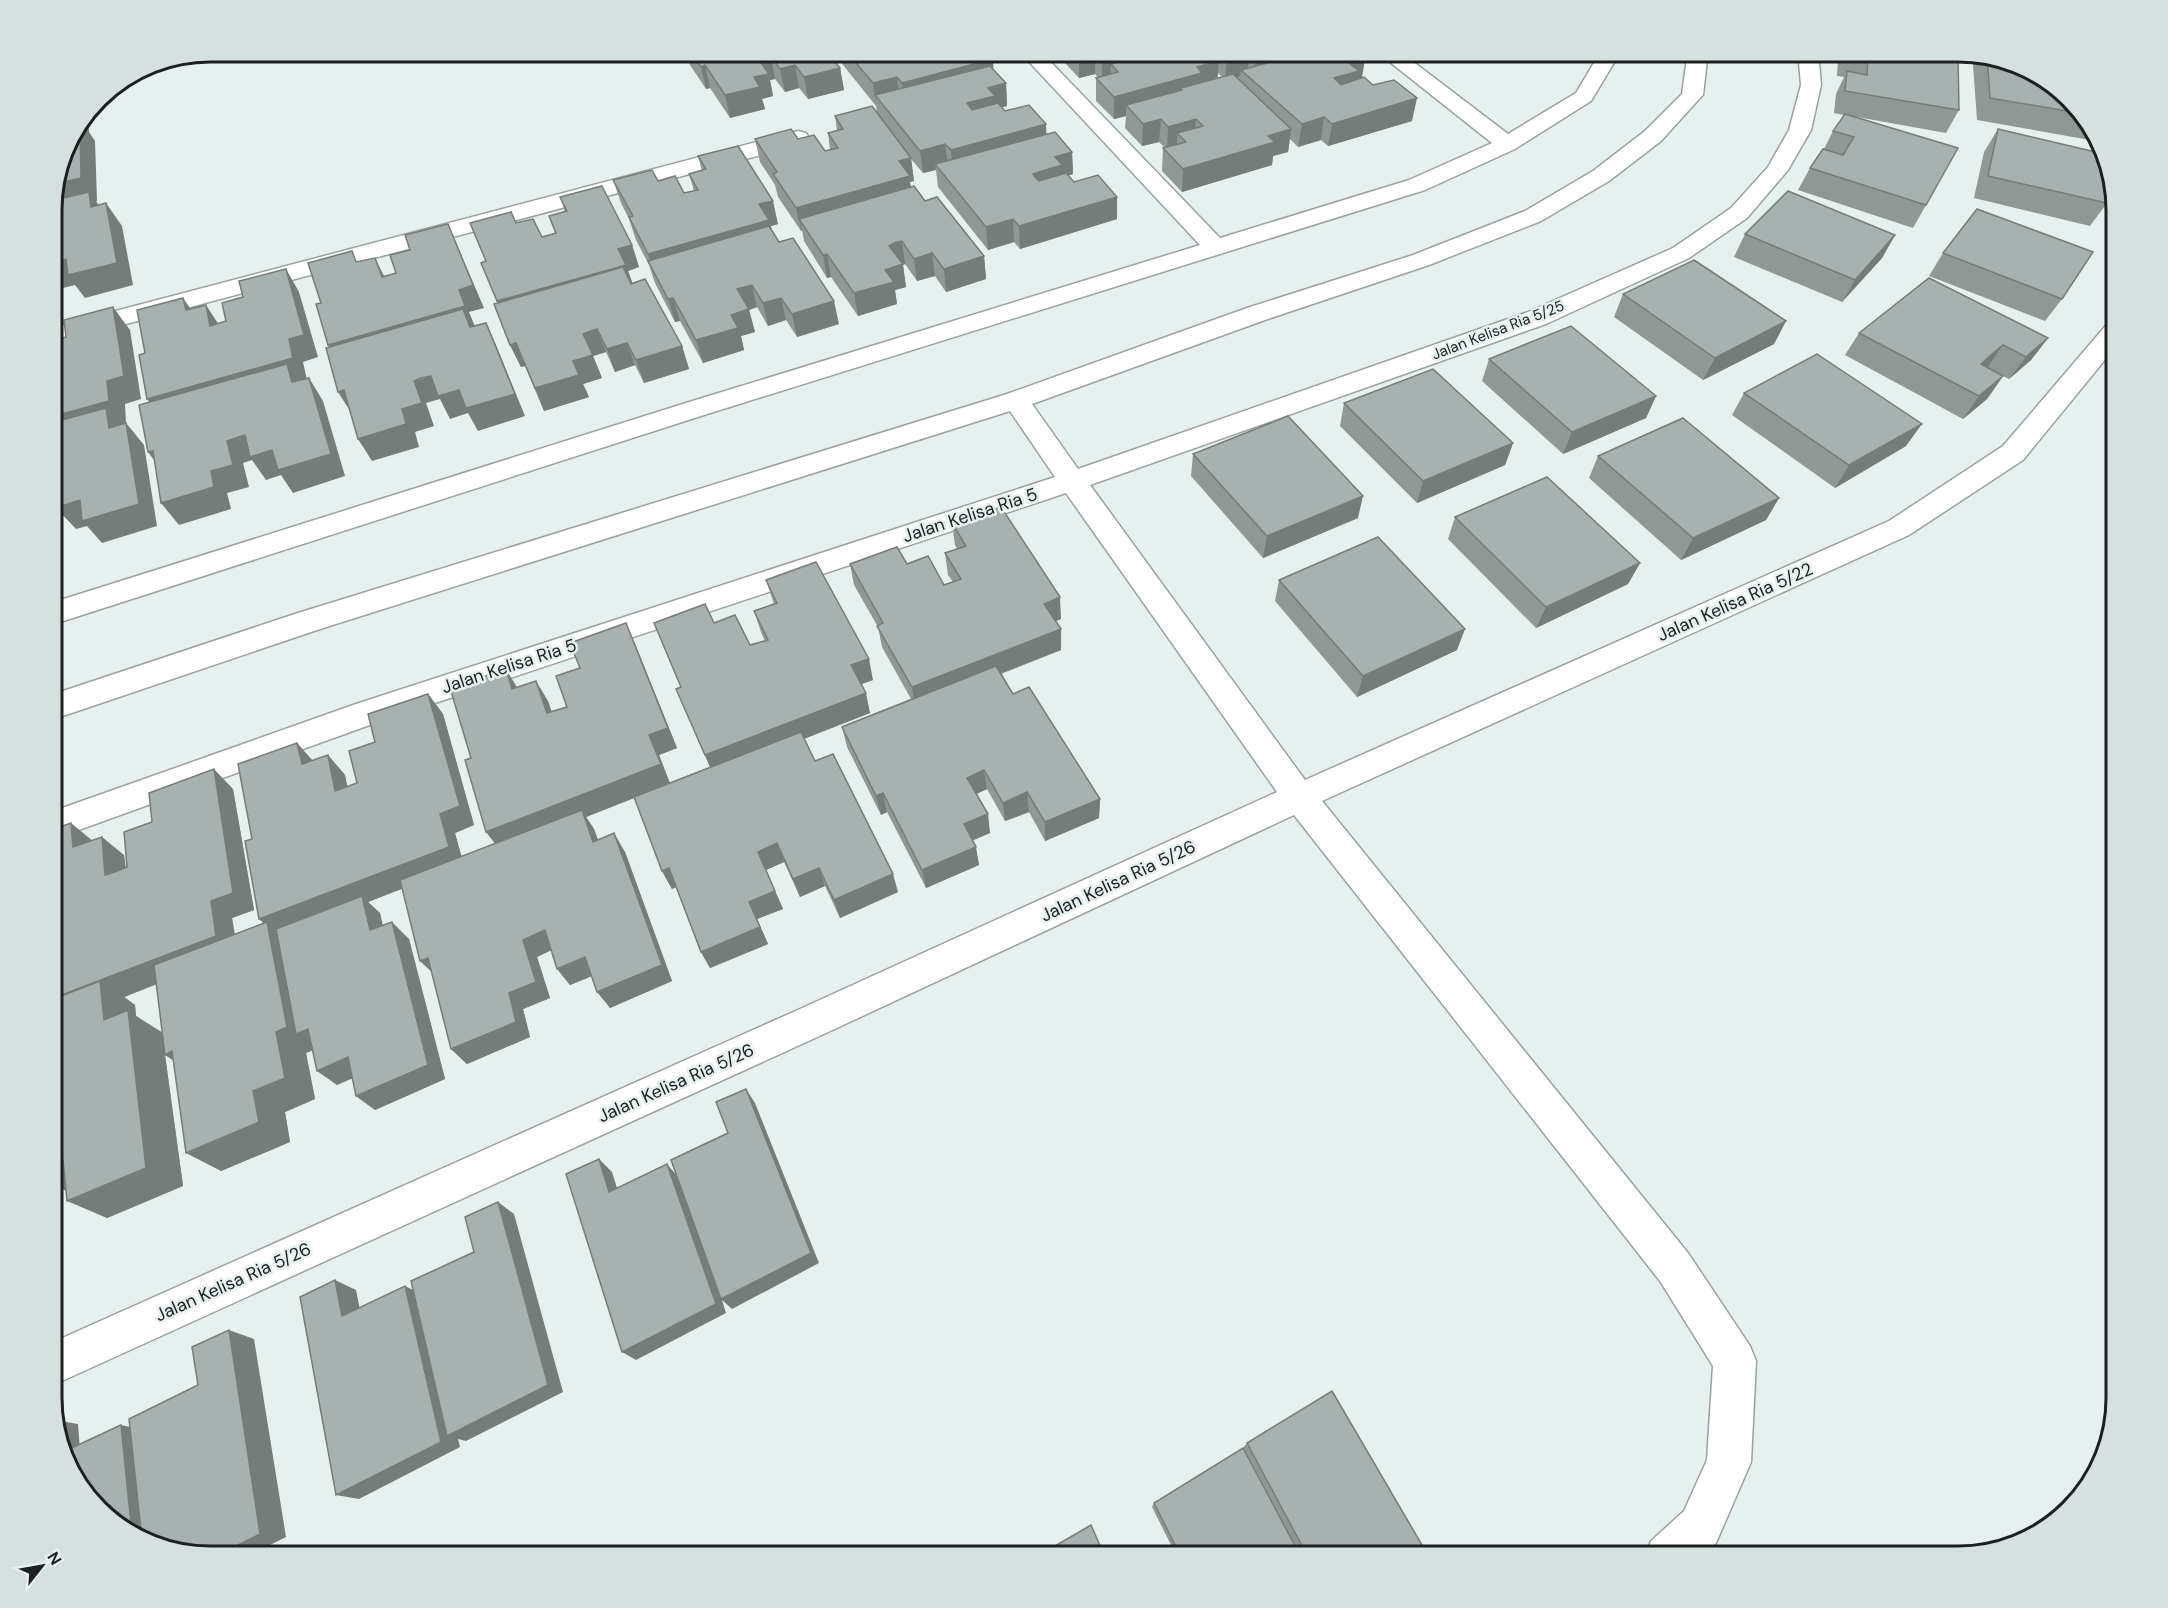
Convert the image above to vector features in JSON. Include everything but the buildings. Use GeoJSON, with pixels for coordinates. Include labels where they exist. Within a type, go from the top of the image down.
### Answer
{"type":"FeatureCollection","features":[{"type":"Feature","properties":{"kind":"street"},"geometry":{"type":"LineString","coordinates":[[1039,62],[1216,249]]}},
{"type":"Feature","properties":{"kind":"street"},"geometry":{"type":"LineString","coordinates":[[1400,62],[1507,144]]}},
{"type":"Feature","properties":{"kind":"street"},"geometry":{"type":"LineString","coordinates":[[62,611],[706,406],[1417,185],[1507,144],[1584,97],[1605,62]]}},
{"type":"Feature","properties":{"kind":"street"},"geometry":{"type":"LineString","coordinates":[[62,704],[309,621],[1016,399],[1421,260],[1533,216],[1601,176],[1653,136],[1692,95],[1696,62]]}},
{"type":"Feature","properties":{"kind":"street","name":"Jalan Kelisa Ria 5/25"},"geometry":{"type":"LineString","coordinates":[[1072,481],[1537,318],[1682,253],[1739,213],[1777,170],[1800,130],[1810,86],[1809,62]]}},
{"type":"Feature","properties":{"kind":"street"},"geometry":{"type":"LineString","coordinates":[[62,333],[798,138]]}},
{"type":"Feature","properties":{"kind":"street","name":"Jalan Kelisa Ria 5/22"},"geometry":{"type":"LineString","coordinates":[[1299,797],[1899,528],[2013,453],[2106,343]]}},
{"type":"Feature","properties":{"kind":"street"},"geometry":{"type":"LineString","coordinates":[[1016,399],[1072,481],[1299,797],[1674,1267],[1735,1361],[1729,1462],[1700,1527],[1679,1546]]}},
{"type":"Feature","properties":{"kind":"street","name":"Jalan Kelisa Ria 5"},"geometry":{"type":"LineString","coordinates":[[62,822],[367,713],[1072,481]]}},
{"type":"Feature","properties":{"kind":"street","name":"Jalan Kelisa Ria 5/26"},"geometry":{"type":"LineString","coordinates":[[62,1360],[813,1022],[1299,797]]}}]}
